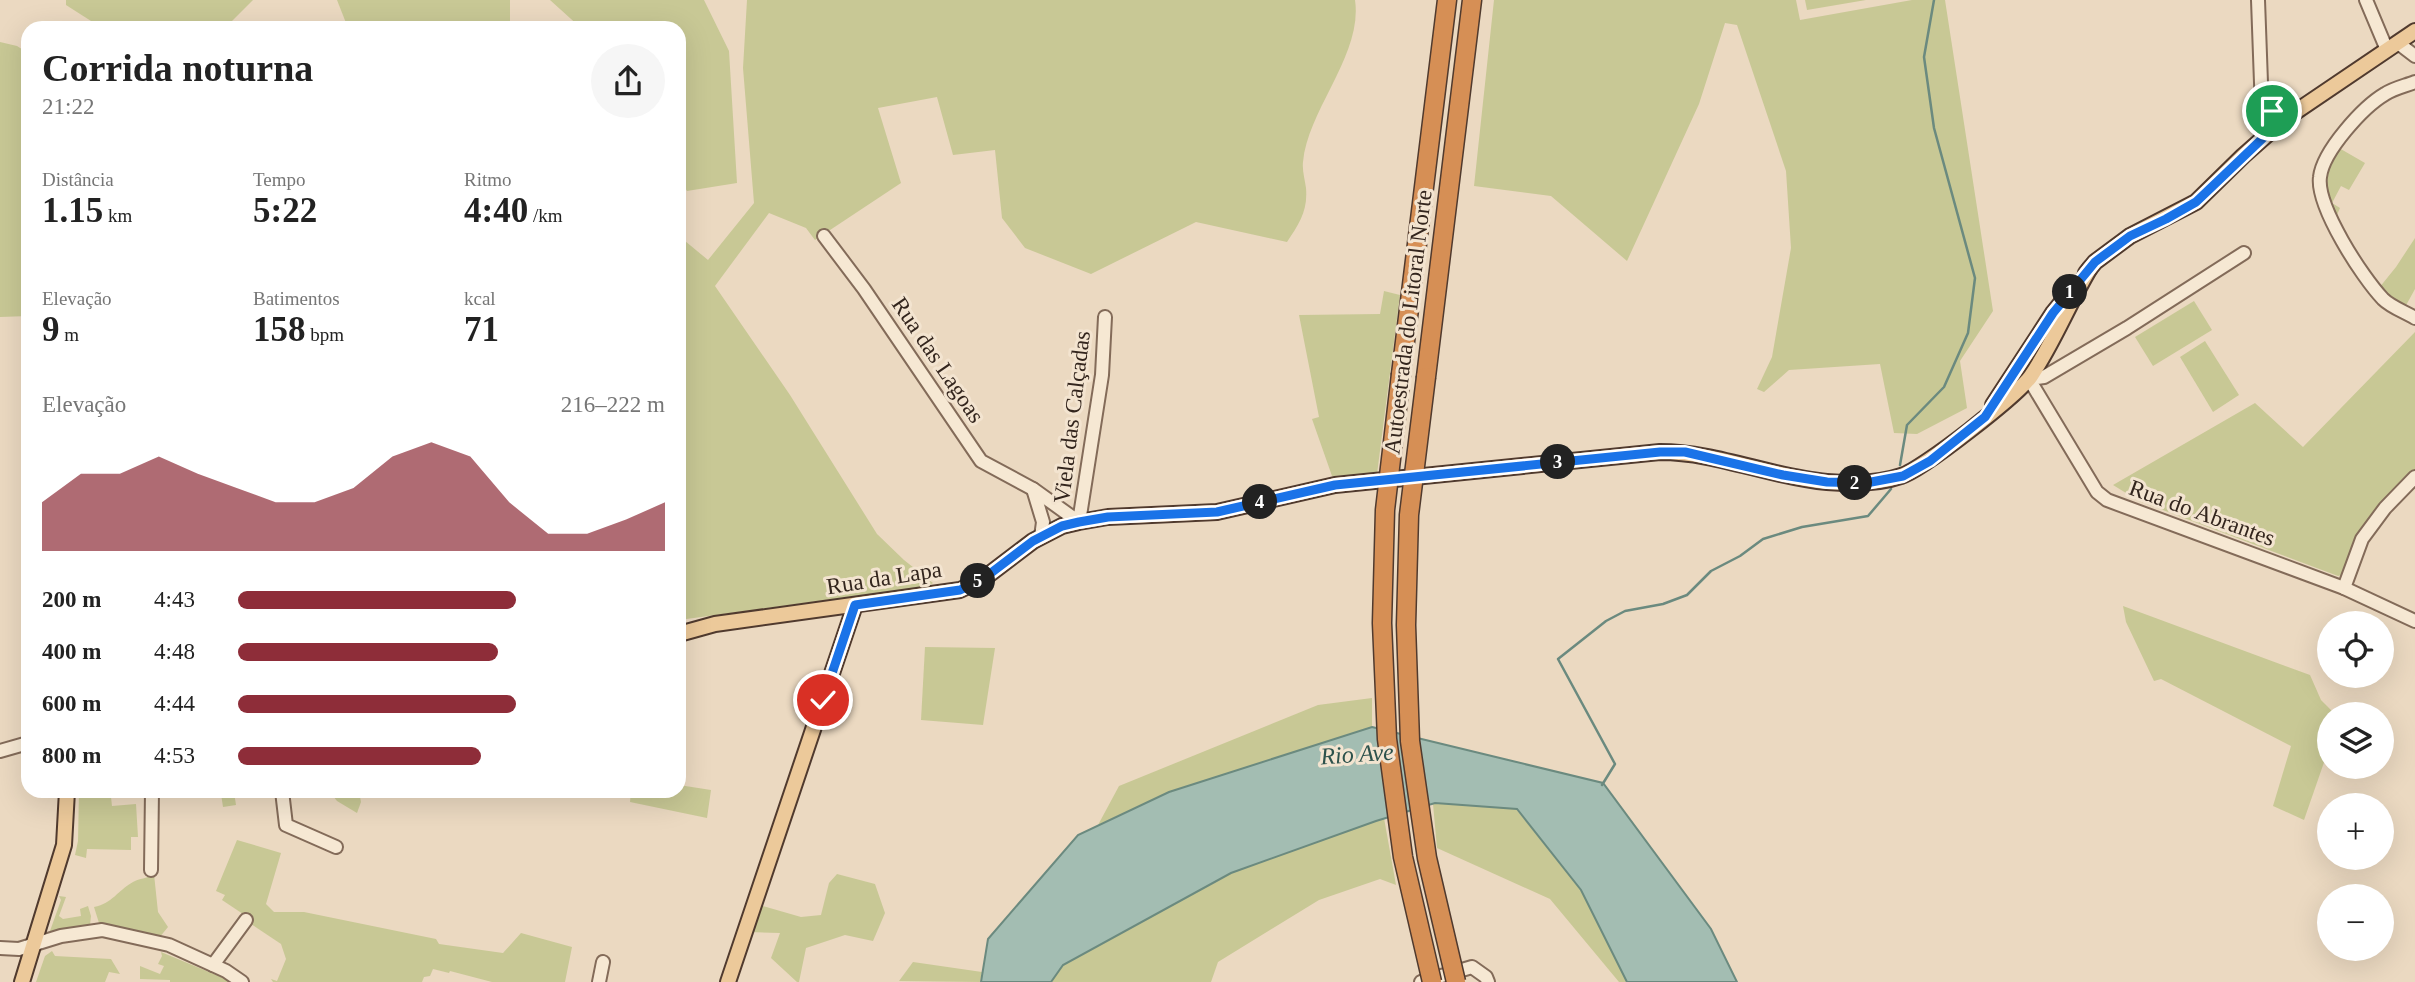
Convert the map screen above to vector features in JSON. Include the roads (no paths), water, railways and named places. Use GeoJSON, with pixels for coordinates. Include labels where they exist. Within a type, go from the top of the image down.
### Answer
{"type":"FeatureCollection","features":[{"type":"Feature","properties":{"kind":"highway","name":"Autoestrada do Litoral Norte"},"geometry":{"type":"LineString","coordinates":[[1432,982],[1403,856],[1387,739],[1382,623],[1385,510],[1447,0]]}},
{"type":"Feature","properties":{"kind":"highway","name":"Autoestrada do Litoral Norte"},"geometry":{"type":"LineString","coordinates":[[1456,982],[1427,858],[1410,741],[1406,625],[1409,515],[1472,0]]}},
{"type":"Feature","properties":{"kind":"main road"},"geometry":{"type":"LineString","coordinates":[[1985,417],[2053,313],[2095,262],[2130,236],[2196,202],[2291,115],[2415,31]]}},
{"type":"Feature","properties":{"kind":"main road"},"geometry":{"type":"LineString","coordinates":[[2016,369],[2029,379],[2090,268]]}},
{"type":"Feature","properties":{"kind":"main road","name":"Rua da Lapa"},"geometry":{"type":"LineString","coordinates":[[686,632],[715,624],[960,590],[983,579],[1041,537],[1062,526],[1079,522],[1108,517],[1217,512],[1335,485],[1660,452],[1685,452],[1783,475],[1827,482],[1866,483],[1903,476],[1930,461],[2029,379]]}},
{"type":"Feature","properties":{"kind":"main road"},"geometry":{"type":"LineString","coordinates":[[727,982],[855,605]]}},
{"type":"Feature","properties":{"kind":"main road"},"geometry":{"type":"LineString","coordinates":[[22,982],[64,845],[64,798]]}},
{"type":"Feature","properties":{"kind":"street"},"geometry":{"type":"LineString","coordinates":[[2259,0],[2263,138]]}},
{"type":"Feature","properties":{"kind":"street"},"geometry":{"type":"LineString","coordinates":[[2366,0],[2393,47],[2415,56]]}},
{"type":"Feature","properties":{"kind":"street"},"geometry":{"type":"LineString","coordinates":[[2415,82],[2386,93],[2369,106],[2328,153],[2320,176],[2321,195],[2351,256],[2384,301],[2415,318]]}},
{"type":"Feature","properties":{"kind":"street"},"geometry":{"type":"LineString","coordinates":[[2262,101],[2272,111],[2291,115]]}},
{"type":"Feature","properties":{"kind":"street","name":"Rua das Lagoas"},"geometry":{"type":"LineString","coordinates":[[824,236],[864,289],[981,461],[1033,489],[1079,522]]}},
{"type":"Feature","properties":{"kind":"street"},"geometry":{"type":"LineString","coordinates":[[2029,379],[2044,377],[2244,253]]}},
{"type":"Feature","properties":{"kind":"street","name":"Viela das Calçadas"},"geometry":{"type":"LineString","coordinates":[[1079,522],[1102,375],[1105,317]]}},
{"type":"Feature","properties":{"kind":"street","name":"Rua do Abrantes"},"geometry":{"type":"LineString","coordinates":[[2029,379],[2097,492],[2107,500],[2344,588],[2415,621]]}},
{"type":"Feature","properties":{"kind":"street"},"geometry":{"type":"LineString","coordinates":[[2344,588],[2362,539],[2415,477]]}},
{"type":"Feature","properties":{"kind":"street"},"geometry":{"type":"LineString","coordinates":[[1033,489],[1043,522],[1041,537]]}},
{"type":"Feature","properties":{"kind":"street"},"geometry":{"type":"LineString","coordinates":[[3,750],[21,745]]}},
{"type":"Feature","properties":{"kind":"street"},"geometry":{"type":"LineString","coordinates":[[3,750],[21,754]]}},
{"type":"Feature","properties":{"kind":"street"},"geometry":{"type":"LineString","coordinates":[[151,870],[152,798]]}},
{"type":"Feature","properties":{"kind":"street"},"geometry":{"type":"LineString","coordinates":[[283,798],[286,825],[336,847]]}},
{"type":"Feature","properties":{"kind":"street"},"geometry":{"type":"LineString","coordinates":[[214,965],[246,920]]}},
{"type":"Feature","properties":{"kind":"street"},"geometry":{"type":"LineString","coordinates":[[0,948],[19,949],[61,936],[102,930],[169,945],[214,965],[242,982]]}},
{"type":"Feature","properties":{"kind":"street"},"geometry":{"type":"LineString","coordinates":[[599,982],[603,962]]}},
{"type":"Feature","properties":{"kind":"street"},"geometry":{"type":"LineString","coordinates":[[1421,982],[1472,967],[1486,977],[1488,982]]}},
{"type":"Feature","properties":{"kind":"water","name":"Rio Ave"},"geometry":{"type":"Polygon","coordinates":[[[1372,727],[1603,783],[1711,929],[1737,982],[1627,982],[1581,890],[1517,809],[1435,803],[1376,821],[1231,873],[1063,965],[1051,982],[981,982],[988,939],[1078,835],[1169,792],[1372,727]]]}},
{"type":"Feature","properties":{"kind":"waterway"},"geometry":{"type":"LineString","coordinates":[[1900,465],[1907,425],[1944,387],[1968,333],[1975,278],[1934,128],[1924,57],[1934,0]]}},
{"type":"Feature","properties":{"kind":"waterway"},"geometry":{"type":"LineString","coordinates":[[1602,785],[1615,764],[1558,659],[1606,621],[1625,611],[1663,604],[1687,595],[1711,571],[1740,556],[1763,539],[1802,527],[1868,516],[1891,489]]}}]}
